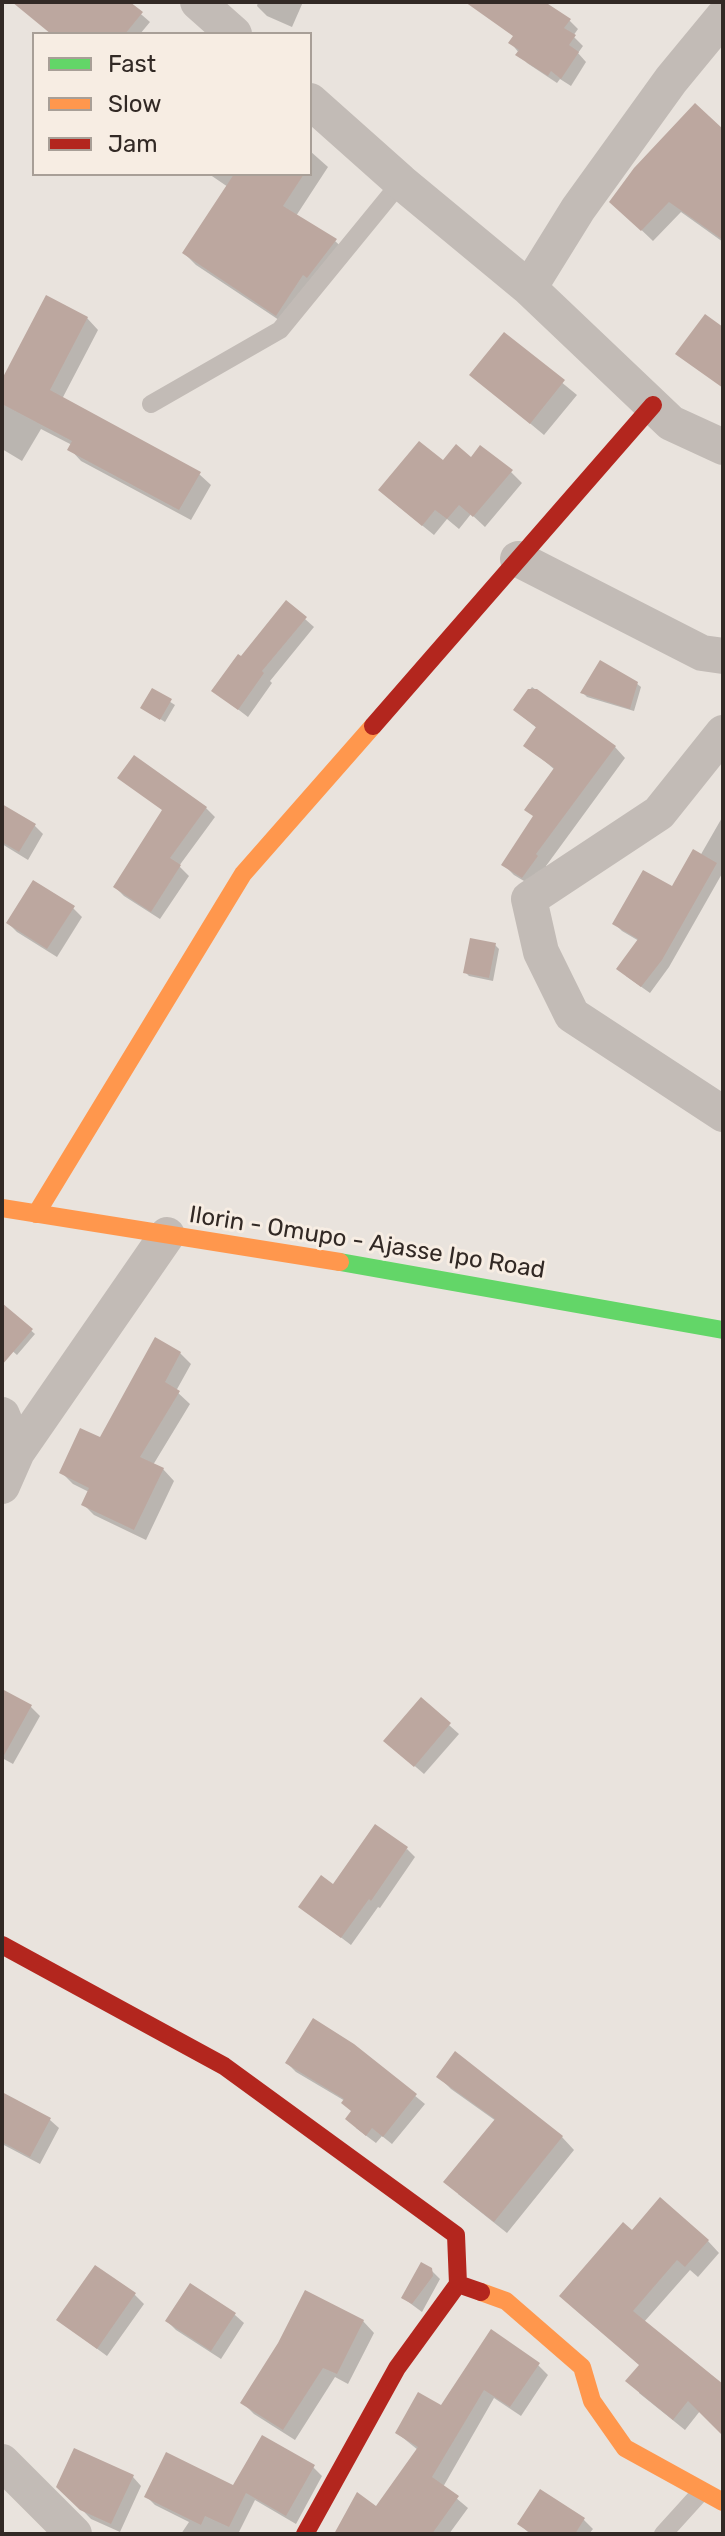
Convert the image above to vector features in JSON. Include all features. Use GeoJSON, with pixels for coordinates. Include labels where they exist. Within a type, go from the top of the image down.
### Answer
{"type":"FeatureCollection","features":[{"type":"Feature","properties":{"kind":"main road"},"geometry":{"type":"LineString","coordinates":[[36,1214],[243,874],[653,405]]}},
{"type":"Feature","properties":{"kind":"main road","name":"Ilorin - Omupo - Ajasse Ipo Road"},"geometry":{"type":"LineString","coordinates":[[2,1208],[417,1274],[723,1330]]}},
{"type":"Feature","properties":{"kind":"main road"},"geometry":{"type":"LineString","coordinates":[[2,1945],[224,2066],[456,2235],[458,2284],[397,2368],[305,2534]]}},
{"type":"Feature","properties":{"kind":"main road"},"geometry":{"type":"LineString","coordinates":[[458,2284],[506,2301],[582,2367],[592,2401],[625,2448],[723,2502]]}},
{"type":"Feature","properties":{"kind":"street"},"geometry":{"type":"LineString","coordinates":[[198,2],[232,32]]}},
{"type":"Feature","properties":{"kind":"street"},"geometry":{"type":"LineString","coordinates":[[529,288],[578,209],[671,80],[723,17]]}},
{"type":"Feature","properties":{"kind":"street"},"geometry":{"type":"LineString","coordinates":[[312,103],[401,182],[529,288],[671,423],[720,441]]}},
{"type":"Feature","properties":{"kind":"street"},"geometry":{"type":"LineString","coordinates":[[518,559],[702,653],[723,656]]}},
{"type":"Feature","properties":{"kind":"street"},"geometry":{"type":"LineString","coordinates":[[723,733],[659,813],[529,899],[541,952],[572,1015],[723,1114]]}},
{"type":"Feature","properties":{"kind":"street"},"geometry":{"type":"LineString","coordinates":[[2,1486],[17,1452],[167,1235]]}},
{"type":"Feature","properties":{"kind":"street"},"geometry":{"type":"LineString","coordinates":[[2,1415],[17,1452]]}},
{"type":"Feature","properties":{"kind":"street"},"geometry":{"type":"LineString","coordinates":[[6,2474],[74,2534]]}},
{"type":"Feature","properties":{"kind":"lane"},"geometry":{"type":"LineString","coordinates":[[151,404],[280,330],[401,182]]}},
{"type":"Feature","properties":{"kind":"lane"},"geometry":{"type":"LineString","coordinates":[[663,2534],[702,2491]]}},
{"type":"Feature","properties":{"kind":"building"},"geometry":{"type":"Polygon","coordinates":[[[12,2],[130,2],[143,12],[127,32],[49,32],[12,2]]]}},
{"type":"Feature","properties":{"kind":"building"},"geometry":{"type":"Polygon","coordinates":[[[465,2],[545,2],[571,19],[564,28],[576,35],[569,45],[579,52],[561,79],[551,71],[548,76],[515,55],[519,50],[508,43],[513,36],[465,2]]]}},
{"type":"Feature","properties":{"kind":"building"},"geometry":{"type":"Polygon","coordinates":[[[695,103],[723,129],[723,240],[669,202],[641,231],[609,202],[634,168],[695,103]]]}},
{"type":"Feature","properties":{"kind":"building"},"geometry":{"type":"Polygon","coordinates":[[[233,176],[303,176],[283,206],[337,239],[307,278],[303,275],[276,316],[182,253],[233,176]]]}},
{"type":"Feature","properties":{"kind":"building"},"geometry":{"type":"Polygon","coordinates":[[[46,295],[88,317],[50,390],[201,472],[179,510],[67,450],[72,441],[2,404],[2,379],[46,295]]]}},
{"type":"Feature","properties":{"kind":"building"},"geometry":{"type":"Polygon","coordinates":[[[705,314],[723,327],[723,388],[675,354],[705,314]]]}},
{"type":"Feature","properties":{"kind":"building"},"geometry":{"type":"Polygon","coordinates":[[[504,332],[565,380],[530,424],[469,375],[504,332]]]}},
{"type":"Feature","properties":{"kind":"building"},"geometry":{"type":"Polygon","coordinates":[[[419,441],[443,460],[456,444],[471,457],[480,445],[513,470],[473,517],[459,505],[447,519],[435,510],[422,526],[378,490],[419,441]]]}},
{"type":"Feature","properties":{"kind":"building"},"geometry":{"type":"Polygon","coordinates":[[[286,600],[307,617],[262,671],[264,673],[238,710],[211,691],[238,654],[241,656],[286,600]]]}},
{"type":"Feature","properties":{"kind":"building"},"geometry":{"type":"Polygon","coordinates":[[[600,660],[638,682],[630,709],[580,693],[600,660]]]}},
{"type":"Feature","properties":{"kind":"building"},"geometry":{"type":"Polygon","coordinates":[[[152,688],[172,699],[160,720],[140,708],[152,688]]]}},
{"type":"Feature","properties":{"kind":"building"},"geometry":{"type":"Polygon","coordinates":[[[528,689],[537,689],[616,746],[536,854],[538,856],[522,878],[501,865],[533,816],[524,810],[554,768],[523,746],[536,727],[513,710],[528,689]]]}},
{"type":"Feature","properties":{"kind":"building"},"geometry":{"type":"Polygon","coordinates":[[[134,755],[207,807],[170,858],[181,865],[151,912],[113,887],[162,810],[117,778],[134,755]]]}},
{"type":"Feature","properties":{"kind":"building"},"geometry":{"type":"Polygon","coordinates":[[[2,804],[36,824],[19,852],[2,842],[2,804]]]}},
{"type":"Feature","properties":{"kind":"building"},"geometry":{"type":"Polygon","coordinates":[[[693,849],[717,863],[662,960],[641,987],[616,969],[638,939],[612,924],[643,870],[672,886],[693,849]]]}},
{"type":"Feature","properties":{"kind":"building"},"geometry":{"type":"Polygon","coordinates":[[[33,880],[75,906],[47,949],[6,923],[33,880]]]}},
{"type":"Feature","properties":{"kind":"building"},"geometry":{"type":"Polygon","coordinates":[[[470,938],[496,943],[489,978],[463,973],[470,938]]]}},
{"type":"Feature","properties":{"kind":"building"},"geometry":{"type":"Polygon","coordinates":[[[2,1303],[33,1329],[2,1365],[2,1303]]]}},
{"type":"Feature","properties":{"kind":"building"},"geometry":{"type":"Polygon","coordinates":[[[155,1337],[181,1352],[165,1382],[180,1391],[140,1457],[164,1468],[134,1530],[81,1505],[89,1488],[59,1473],[80,1428],[100,1437],[155,1337]]]}},
{"type":"Feature","properties":{"kind":"building"},"geometry":{"type":"Polygon","coordinates":[[[2,1689],[32,1705],[2,1759],[2,1689]]]}},
{"type":"Feature","properties":{"kind":"building"},"geometry":{"type":"Polygon","coordinates":[[[421,1697],[451,1723],[414,1767],[383,1741],[421,1697]]]}},
{"type":"Feature","properties":{"kind":"building"},"geometry":{"type":"Polygon","coordinates":[[[375,1824],[408,1847],[341,1938],[298,1907],[321,1875],[333,1884],[375,1824]]]}},
{"type":"Feature","properties":{"kind":"building"},"geometry":{"type":"Polygon","coordinates":[[[313,2018],[354,2044],[417,2094],[383,2137],[372,2128],[366,2136],[345,2119],[351,2111],[341,2103],[344,2099],[285,2063],[313,2018]]]}},
{"type":"Feature","properties":{"kind":"building"},"geometry":{"type":"Polygon","coordinates":[[[455,2051],[563,2136],[494,2222],[443,2182],[495,2119],[436,2077],[455,2051]]]}},
{"type":"Feature","properties":{"kind":"building"},"geometry":{"type":"Polygon","coordinates":[[[2,2092],[51,2118],[30,2157],[2,2142],[2,2092]]]}},
{"type":"Feature","properties":{"kind":"building"},"geometry":{"type":"Polygon","coordinates":[[[660,2197],[709,2240],[685,2267],[677,2260],[633,2311],[723,2384],[723,2436],[688,2401],[673,2420],[625,2381],[639,2365],[559,2296],[623,2222],[632,2230],[660,2197]]]}},
{"type":"Feature","properties":{"kind":"building"},"geometry":{"type":"Polygon","coordinates":[[[421,2262],[432,2268],[433,2276],[412,2304],[401,2298],[421,2262]]]}},
{"type":"Feature","properties":{"kind":"building"},"geometry":{"type":"Polygon","coordinates":[[[95,2265],[136,2293],[97,2349],[56,2320],[95,2265]]]}},
{"type":"Feature","properties":{"kind":"building"},"geometry":{"type":"Polygon","coordinates":[[[190,2283],[236,2313],[211,2351],[165,2321],[190,2283]]]}},
{"type":"Feature","properties":{"kind":"building"},"geometry":{"type":"Polygon","coordinates":[[[305,2290],[364,2320],[337,2374],[323,2368],[283,2430],[240,2403],[278,2343],[305,2290]]]}},
{"type":"Feature","properties":{"kind":"building"},"geometry":{"type":"Polygon","coordinates":[[[491,2329],[540,2363],[510,2407],[484,2390],[432,2477],[459,2496],[432,2534],[334,2534],[357,2492],[376,2506],[418,2447],[395,2433],[418,2392],[441,2405],[491,2329]]]}},
{"type":"Feature","properties":{"kind":"building"},"geometry":{"type":"Polygon","coordinates":[[[262,2435],[315,2465],[286,2516],[246,2493],[229,2527],[205,2516],[201,2525],[144,2497],[166,2452],[233,2485],[262,2435]]]}},
{"type":"Feature","properties":{"kind":"building"},"geometry":{"type":"Polygon","coordinates":[[[74,2448],[134,2475],[111,2524],[80,2510],[56,2487],[74,2448]]]}},
{"type":"Feature","properties":{"kind":"building"},"geometry":{"type":"Polygon","coordinates":[[[540,2489],[585,2518],[575,2534],[532,2534],[517,2524],[540,2489]]]}},
{"type":"Feature","properties":{"kind":"traffic: fast"},"geometry":{"type":"LineString","coordinates":[[340,1262],[723,1330]]}},
{"type":"Feature","properties":{"kind":"traffic: slow"},"geometry":{"type":"LineString","coordinates":[[36,1214],[243,874],[373,726]]}},
{"type":"Feature","properties":{"kind":"traffic: slow"},"geometry":{"type":"LineString","coordinates":[[2,1208],[340,1262]]}},
{"type":"Feature","properties":{"kind":"traffic: slow"},"geometry":{"type":"LineString","coordinates":[[481,2292],[506,2301],[582,2367],[592,2401],[625,2448],[723,2502]]}},
{"type":"Feature","properties":{"kind":"traffic: jam"},"geometry":{"type":"LineString","coordinates":[[373,726],[653,405]]}},
{"type":"Feature","properties":{"kind":"traffic: jam"},"geometry":{"type":"LineString","coordinates":[[2,1945],[224,2066],[456,2235],[458,2284]]}},
{"type":"Feature","properties":{"kind":"traffic: jam"},"geometry":{"type":"LineString","coordinates":[[305,2534],[397,2368],[458,2284],[481,2292]]}}]}
